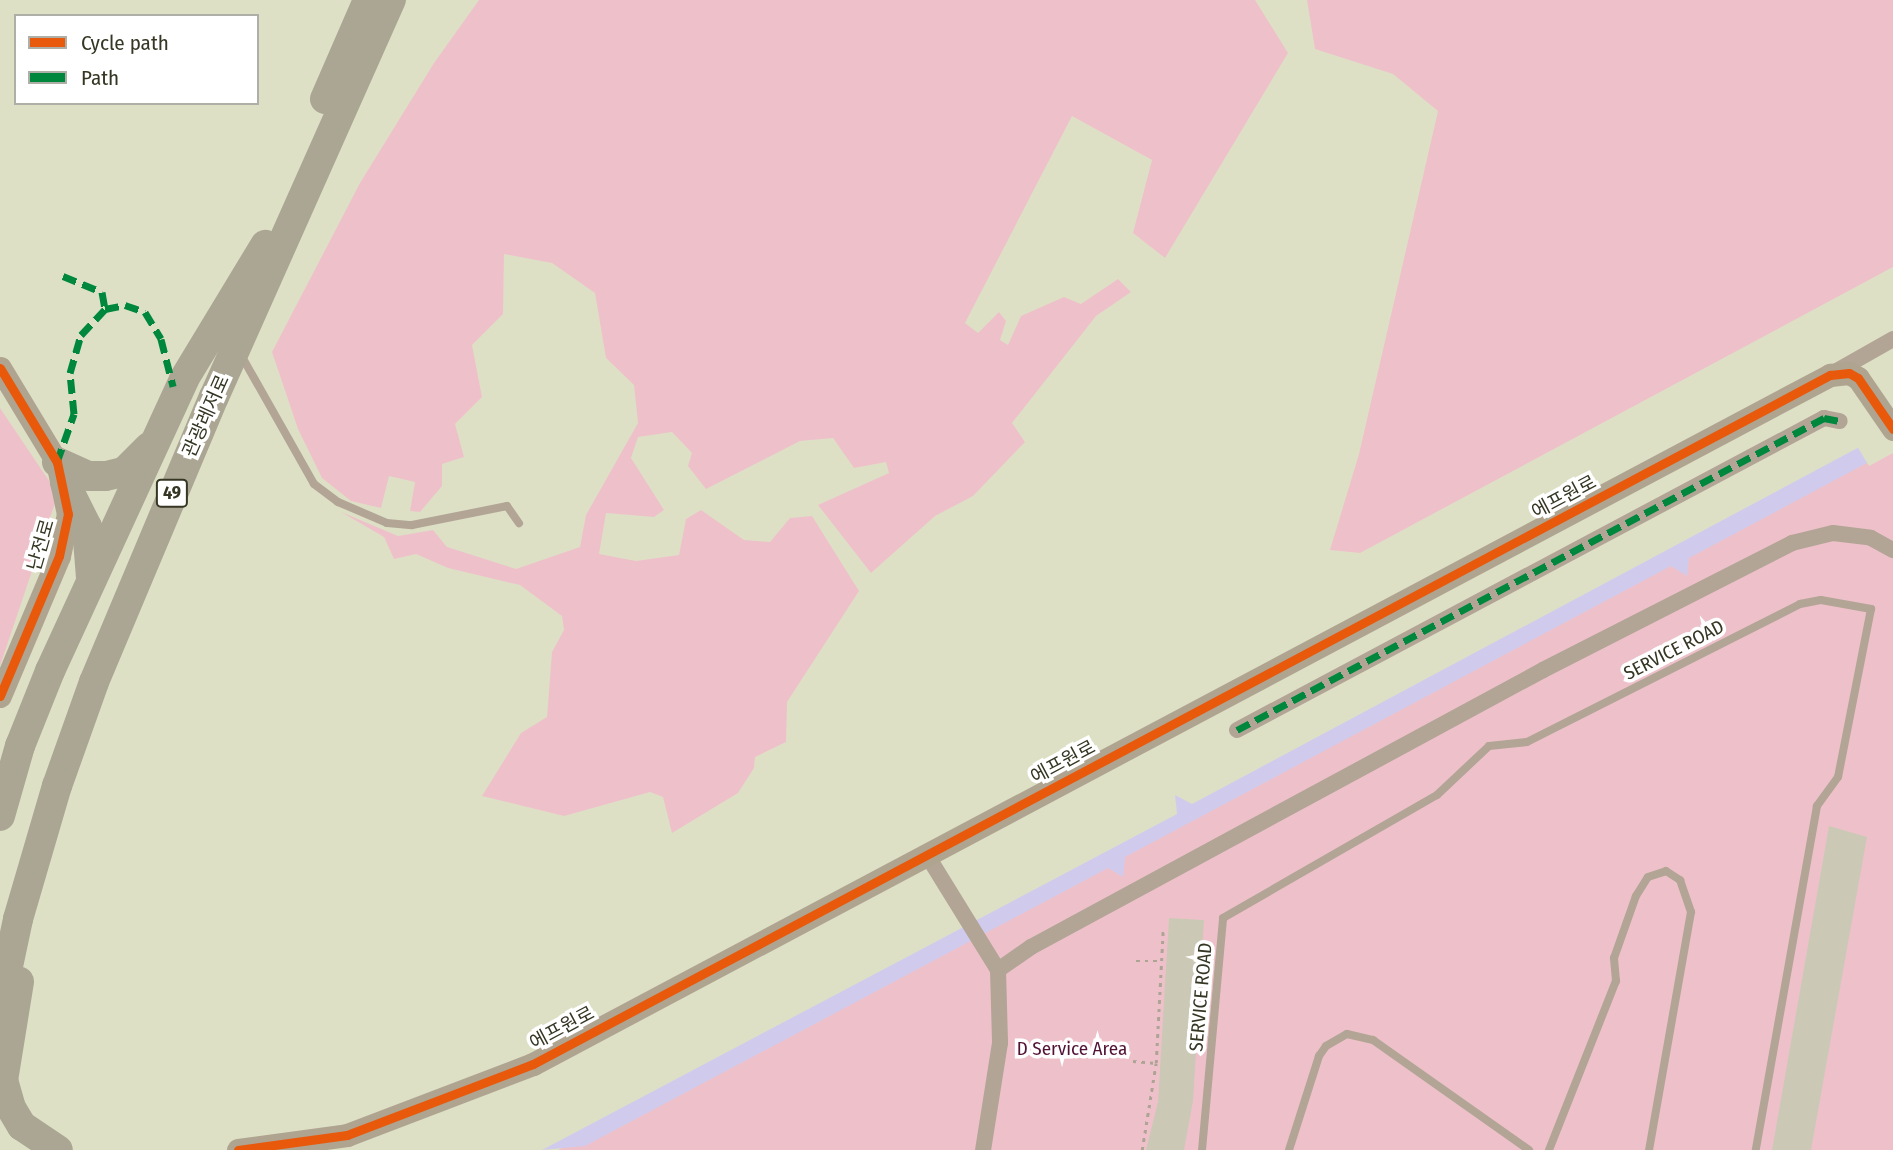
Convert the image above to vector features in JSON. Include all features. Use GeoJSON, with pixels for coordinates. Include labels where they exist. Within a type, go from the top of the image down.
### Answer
{"type":"FeatureCollection","features":[{"type":"Feature","properties":{"kind":"highway","name":"관광레저로"},"geometry":{"type":"LineString","coordinates":[[0,910],[69,696],[368,0]]}},
{"type":"Feature","properties":{"kind":"highway","name":"관광레저로"},"geometry":{"type":"LineString","coordinates":[[0,1004],[18,919],[57,786],[132,587],[391,0]]}},
{"type":"Feature","properties":{"kind":"highway"},"geometry":{"type":"LineString","coordinates":[[0,816],[25,733],[184,379],[265,245]]}},
{"type":"Feature","properties":{"kind":"highway"},"geometry":{"type":"LineString","coordinates":[[58,1150],[22,1126],[2,1089],[16,994],[66,799],[174,517],[200,430]]}},
{"type":"Feature","properties":{"kind":"highway"},"geometry":{"type":"LineString","coordinates":[[61,472],[107,476],[124,471],[141,458],[158,436]]}},
{"type":"Feature","properties":{"kind":"highway"},"geometry":{"type":"LineString","coordinates":[[61,472],[87,527],[91,583]]}},
{"type":"Feature","properties":{"kind":"street"},"geometry":{"type":"LineString","coordinates":[[1830,375],[1893,338]]}},
{"type":"Feature","properties":{"kind":"street","name":"난전로"},"geometry":{"type":"LineString","coordinates":[[0,368],[61,472],[68,514],[58,556],[0,696]]}},
{"type":"Feature","properties":{"kind":"street"},"geometry":{"type":"LineString","coordinates":[[1830,375],[1849,373],[1858,378],[1877,401],[1893,429]]}},
{"type":"Feature","properties":{"kind":"street","name":"에프원로"},"geometry":{"type":"LineString","coordinates":[[237,1150],[348,1142],[533,1064],[1830,375]]}},
{"type":"Feature","properties":{"kind":"street"},"geometry":{"type":"LineString","coordinates":[[1237,730],[1824,418],[1840,421]]}},
{"type":"Feature","properties":{"kind":"street"},"geometry":{"type":"LineString","coordinates":[[998,970],[1031,947],[1543,670],[1793,543],[1833,533],[1871,538],[1893,550]]}},
{"type":"Feature","properties":{"kind":"street"},"geometry":{"type":"LineString","coordinates":[[927,855],[998,970],[1000,1043],[984,1150]]}},
{"type":"Feature","properties":{"kind":"lane"},"geometry":{"type":"LineString","coordinates":[[236,348],[314,484],[338,502],[387,523],[412,525],[507,506],[519,523]]}},
{"type":"Feature","properties":{"kind":"lane","name":"SERVICE ROAD"},"geometry":{"type":"LineString","coordinates":[[1202,1150],[1223,918],[1437,795],[1489,746],[1527,742],[1800,604],[1821,600],[1871,609],[1838,777],[1817,806],[1756,1150]]}},
{"type":"Feature","properties":{"kind":"lane"},"geometry":{"type":"LineString","coordinates":[[1549,1150],[1616,981],[1614,958],[1636,896],[1648,877],[1666,872],[1680,880],[1691,912],[1649,1150]]}},
{"type":"Feature","properties":{"kind":"lane"},"geometry":{"type":"LineString","coordinates":[[1289,1150],[1319,1056],[1326,1045],[1347,1034],[1373,1040],[1529,1150]]}},
{"type":"Feature","properties":{"kind":"path"},"geometry":{"type":"LineString","coordinates":[[1142,1150],[1156,1063],[1163,928]]}},
{"type":"Feature","properties":{"kind":"path"},"geometry":{"type":"LineString","coordinates":[[1136,961],[1161,961]]}},
{"type":"Feature","properties":{"kind":"path"},"geometry":{"type":"LineString","coordinates":[[1133,1061],[1156,1063]]}},
{"type":"Feature","properties":{"kind":"green space"},"geometry":{"type":"Polygon","coordinates":[[[479,0],[1255,0],[1288,53],[1165,258],[1133,233],[1152,160],[1072,116],[965,323],[978,333],[999,312],[1006,321],[1000,340],[1008,345],[1021,316],[1064,297],[1081,304],[1118,279],[1131,292],[1096,316],[1012,423],[1025,442],[973,496],[935,516],[871,573],[818,505],[889,473],[886,462],[854,468],[833,438],[800,441],[706,489],[688,466],[692,453],[672,432],[638,437],[631,458],[664,510],[654,517],[606,513],[599,554],[636,561],[679,555],[686,519],[701,510],[744,540],[770,542],[790,518],[812,516],[859,591],[787,702],[786,742],[755,757],[754,768],[738,793],[672,833],[663,797],[650,792],[564,816],[482,796],[521,733],[547,717],[552,652],[564,630],[562,616],[520,585],[448,568],[416,554],[394,559],[384,537],[341,512],[398,536],[433,530],[447,547],[516,569],[580,547],[586,515],[638,423],[634,385],[606,358],[595,293],[552,263],[504,254],[503,314],[472,345],[482,397],[455,424],[464,457],[442,464],[442,486],[420,512],[410,511],[415,482],[389,476],[381,508],[351,501],[322,478],[298,429],[272,352],[360,183],[434,63],[479,0]]]}},
{"type":"Feature","properties":{"kind":"green space"},"geometry":{"type":"Polygon","coordinates":[[[1307,0],[1893,0],[1893,267],[1360,553],[1330,550],[1359,454],[1438,111],[1393,74],[1315,49],[1307,0]]]}},
{"type":"Feature","properties":{"kind":"green space"},"geometry":{"type":"Polygon","coordinates":[[[0,408],[58,494],[0,666],[0,408]]]}},
{"type":"Feature","properties":{"kind":"green space","name":"D Service Area"},"geometry":{"type":"Polygon","coordinates":[[[1893,439],[1893,1150],[558,1150],[1893,439]]]}},
{"type":"Feature","properties":{"kind":"shaded area"},"geometry":{"type":"Polygon","coordinates":[[[1893,429],[1893,449],[1689,558],[1687,576],[1671,566],[1125,857],[1123,877],[1108,868],[585,1146],[542,1150],[1177,814],[1175,795],[1192,804],[1893,429]]]}},
{"type":"Feature","properties":{"kind":"pier"},"geometry":{"type":"Polygon","coordinates":[[[1893,426],[1893,453],[1869,466],[1857,446],[1893,426]]]}},
{"type":"Feature","properties":{"kind":"building"},"geometry":{"type":"Polygon","coordinates":[[[1829,826],[1867,837],[1811,1150],[1772,1150],[1829,826]]]}},
{"type":"Feature","properties":{"kind":"building"},"geometry":{"type":"Polygon","coordinates":[[[1169,918],[1204,920],[1193,1101],[1184,1150],[1146,1150],[1158,1102],[1169,918]]]}},
{"type":"Feature","properties":{"kind":"marked path"},"geometry":{"type":"LineString","coordinates":[[63,276],[102,292],[105,309]]}},
{"type":"Feature","properties":{"kind":"marked path"},"geometry":{"type":"LineString","coordinates":[[57,462],[74,414],[70,373],[81,335],[105,309],[125,305],[145,312],[161,339],[173,386]]}},
{"type":"Feature","properties":{"kind":"marked path"},"geometry":{"type":"LineString","coordinates":[[1237,730],[1824,418],[1840,421]]}},
{"type":"Feature","properties":{"kind":"cycle path"},"geometry":{"type":"LineString","coordinates":[[0,368],[57,462],[68,514],[59,556],[0,696]]}},
{"type":"Feature","properties":{"kind":"cycle path"},"geometry":{"type":"LineString","coordinates":[[238,1150],[347,1135],[533,1064],[1830,375],[1849,373],[1858,378],[1893,429]]}}]}
